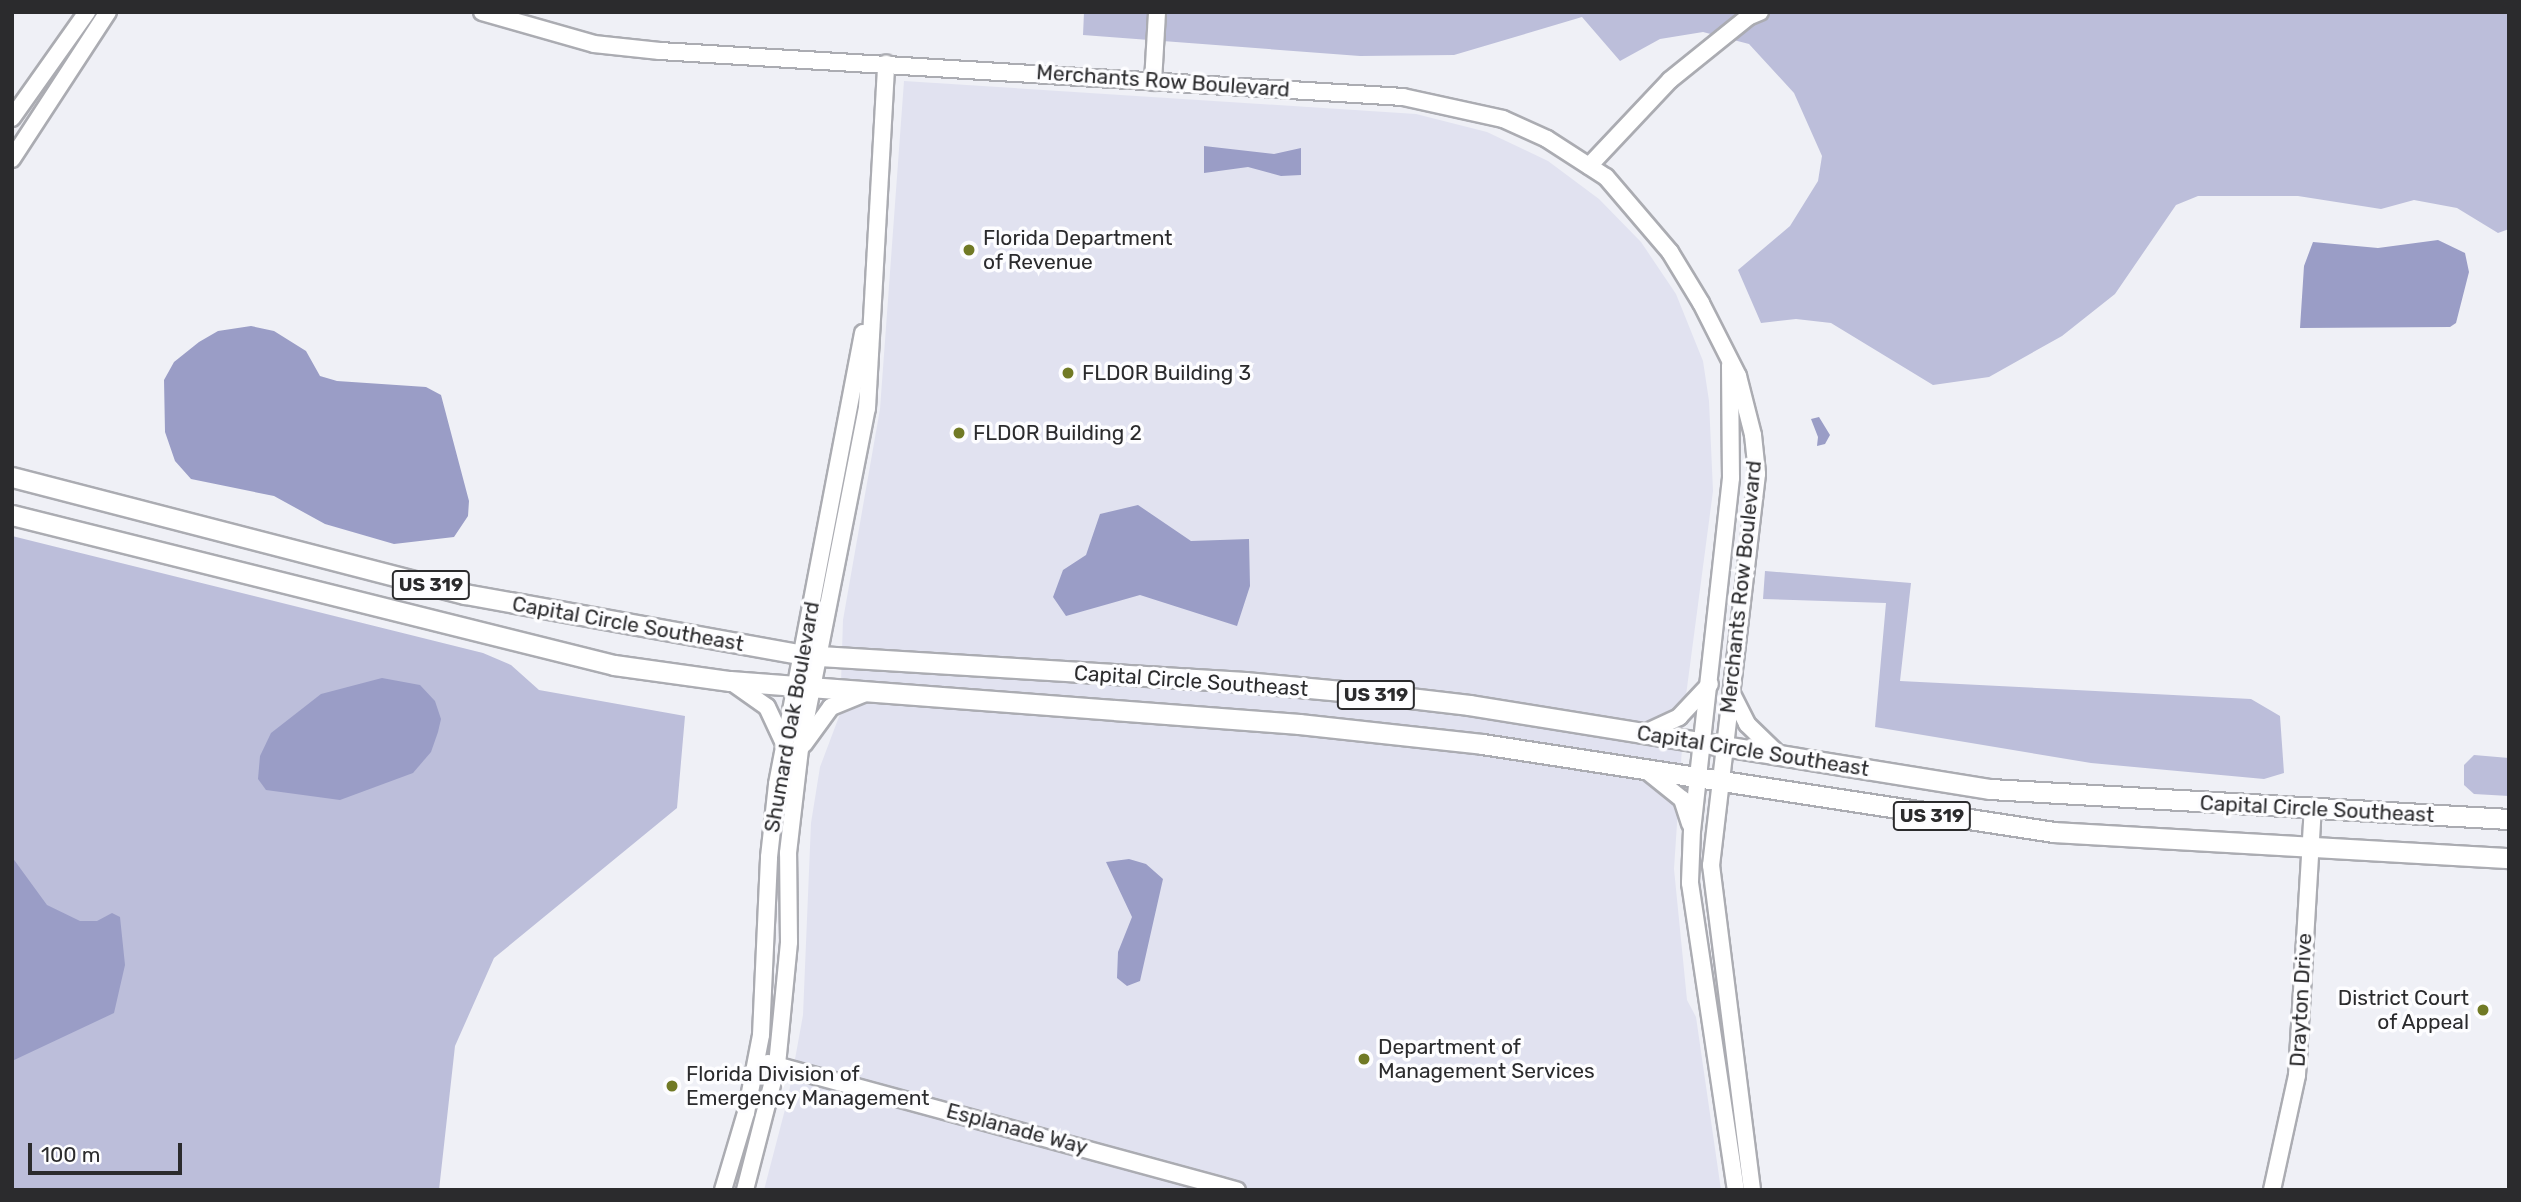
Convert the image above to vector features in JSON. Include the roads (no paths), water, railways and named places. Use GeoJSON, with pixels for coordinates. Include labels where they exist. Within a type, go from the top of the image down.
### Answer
{"type":"FeatureCollection","features":[{"type":"Feature","properties":{"kind":"main road","name":"Capital Circle Southeast"},"geometry":{"type":"LineString","coordinates":[[12,477],[465,594],[811,656],[1259,683],[1469,705],[1990,789],[2509,819]]}},
{"type":"Feature","properties":{"kind":"main road","name":"Capital Circle Southeast"},"geometry":{"type":"LineString","coordinates":[[12,515],[614,665],[730,681],[1299,724],[1482,744],[2054,832],[2509,858]]}},
{"type":"Feature","properties":{"kind":"street"},"geometry":{"type":"LineString","coordinates":[[12,118],[86,12]]}},
{"type":"Feature","properties":{"kind":"street"},"geometry":{"type":"LineString","coordinates":[[12,159],[108,12]]}},
{"type":"Feature","properties":{"kind":"street","name":"Merchants Row Boulevard"},"geometry":{"type":"LineString","coordinates":[[482,12],[594,44],[1153,82],[1362,93],[1459,106],[1547,139],[1606,177],[1670,252],[1730,363],[1745,400],[1756,474],[1711,865],[1726,1003],[1752,1190]]}},
{"type":"Feature","properties":{"kind":"street"},"geometry":{"type":"LineString","coordinates":[[1153,82],[1157,12]]}},
{"type":"Feature","properties":{"kind":"street"},"geometry":{"type":"LineString","coordinates":[[1588,166],[1670,80],[1758,13]]}},
{"type":"Feature","properties":{"kind":"street","name":"Shumard Oak Boulevard"},"geometry":{"type":"LineString","coordinates":[[723,1190],[761,1033],[769,857],[783,743],[804,685],[867,408],[886,64]]}},
{"type":"Feature","properties":{"kind":"street","name":"Merchants Row Boulevard"},"geometry":{"type":"LineString","coordinates":[[1730,363],[1731,478],[1692,830],[1690,883],[1736,1190]]}},
{"type":"Feature","properties":{"kind":"street"},"geometry":{"type":"LineString","coordinates":[[730,681],[767,707],[783,743]]}},
{"type":"Feature","properties":{"kind":"street"},"geometry":{"type":"LineString","coordinates":[[1645,733],[1679,717],[1710,684]]}},
{"type":"Feature","properties":{"kind":"street","name":"Shumard Oak Boulevard"},"geometry":{"type":"LineString","coordinates":[[745,1190],[777,1065],[789,942],[788,853],[804,685]]}},
{"type":"Feature","properties":{"kind":"street"},"geometry":{"type":"LineString","coordinates":[[800,749],[831,707],[871,692]]}},
{"type":"Feature","properties":{"kind":"street"},"geometry":{"type":"LineString","coordinates":[[1732,694],[1747,724],[1779,755]]}},
{"type":"Feature","properties":{"kind":"street"},"geometry":{"type":"LineString","coordinates":[[1647,771],[1682,799],[1692,830]]}},
{"type":"Feature","properties":{"kind":"street","name":"Drayton Drive"},"geometry":{"type":"LineString","coordinates":[[2272,1190],[2297,1074],[2313,808]]}},
{"type":"Feature","properties":{"kind":"street"},"geometry":{"type":"LineString","coordinates":[[765,942],[789,942]]}},
{"type":"Feature","properties":{"kind":"street"},"geometry":{"type":"LineString","coordinates":[[1707,1006],[1726,1003]]}},
{"type":"Feature","properties":{"kind":"street","name":"Esplanade Way"},"geometry":{"type":"LineString","coordinates":[[756,1061],[1237,1190]]}},
{"type":"Feature","properties":{"kind":"place","name":"Florida Department of Revenue"},"geometry":{"type":"Point","coordinates":[969,250]}},
{"type":"Feature","properties":{"kind":"place","name":"FLDOR Building 3"},"geometry":{"type":"Point","coordinates":[1068,373]}},
{"type":"Feature","properties":{"kind":"place","name":"FLDOR Building 2"},"geometry":{"type":"Point","coordinates":[959,433]}},
{"type":"Feature","properties":{"kind":"place","name":"District Court of Appeal"},"geometry":{"type":"Point","coordinates":[2483,1010]}},
{"type":"Feature","properties":{"kind":"place","name":"Department of Management Services"},"geometry":{"type":"Point","coordinates":[1364,1059]}},
{"type":"Feature","properties":{"kind":"place","name":"Florida Division of Emergency Management"},"geometry":{"type":"Point","coordinates":[672,1086]}}]}
